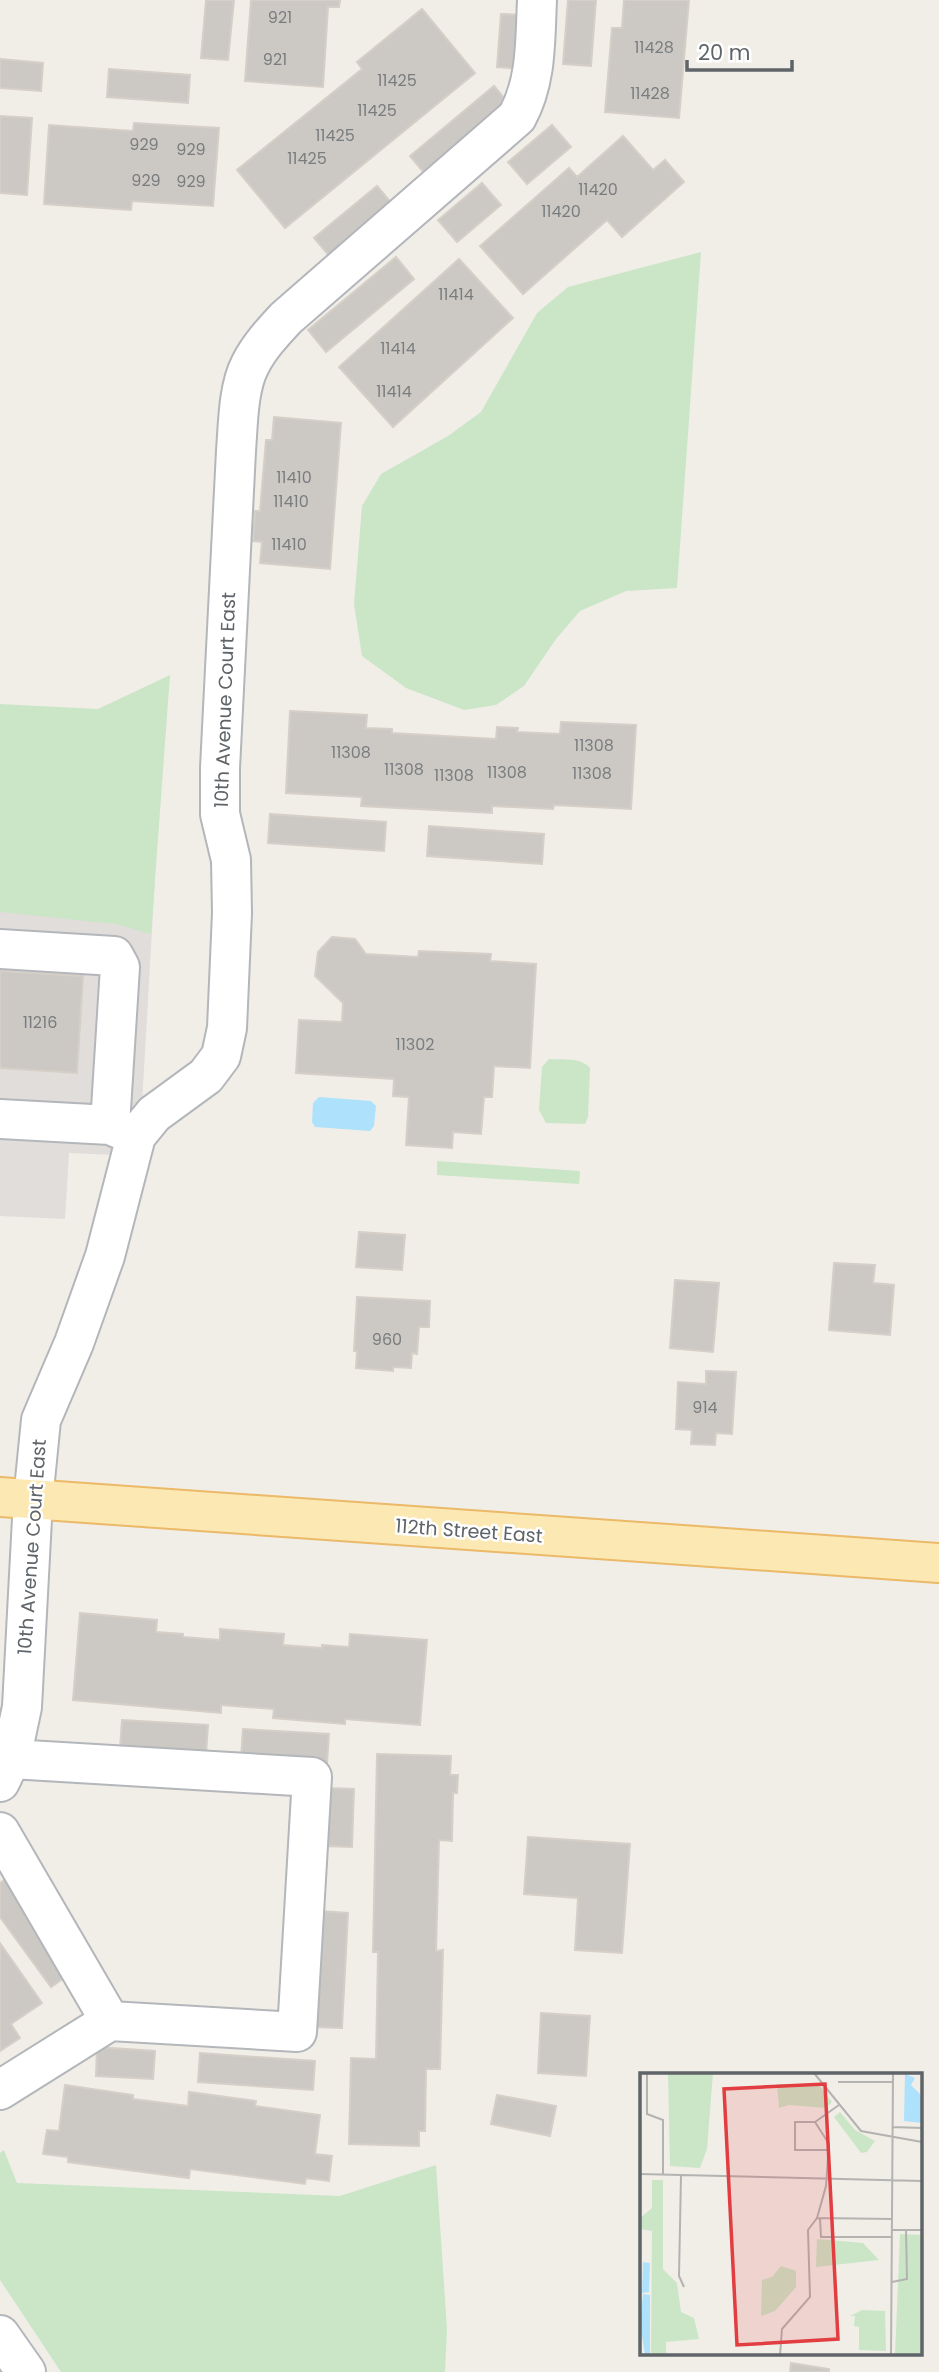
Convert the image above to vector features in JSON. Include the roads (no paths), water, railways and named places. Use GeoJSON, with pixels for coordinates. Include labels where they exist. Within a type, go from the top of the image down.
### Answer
{"type":"FeatureCollection","features":[{"type":"Feature","properties":{"kind":"main road","name":"112th Street East"},"geometry":{"type":"LineString","coordinates":[[16,1499],[939,1563]]}},
{"type":"Feature","properties":{"kind":"street","name":"10th Avenue Court East"},"geometry":{"type":"LineString","coordinates":[[110,2021],[296,2032],[312,1777],[6,1770],[22,1707],[16,1499],[41,1420],[74,1343],[105,1256],[123,1131],[154,1114],[206,1076],[221,1056],[227,1028],[231,860],[220,814],[220,768],[240,403],[248,367],[267,339],[286,318],[517,117],[525,102],[533,75],[537,0]]}},
{"type":"Feature","properties":{"kind":"street"},"geometry":{"type":"LineString","coordinates":[[0,949],[114,956],[117,960],[120,967],[123,1131],[0,1119]]}},
{"type":"Feature","properties":{"kind":"street"},"geometry":{"type":"LineString","coordinates":[[0,1832],[110,2021],[0,2090]]}},
{"type":"Feature","properties":{"kind":"street"},"geometry":{"type":"LineString","coordinates":[[0,2335],[26,2372]]}},
{"type":"Feature","properties":{"kind":"water"},"geometry":{"type":"Polygon","coordinates":[[[319,1097],[371,1101],[376,1106],[374,1126],[370,1131],[315,1127],[312,1122],[313,1103],[319,1097]]]}}]}
